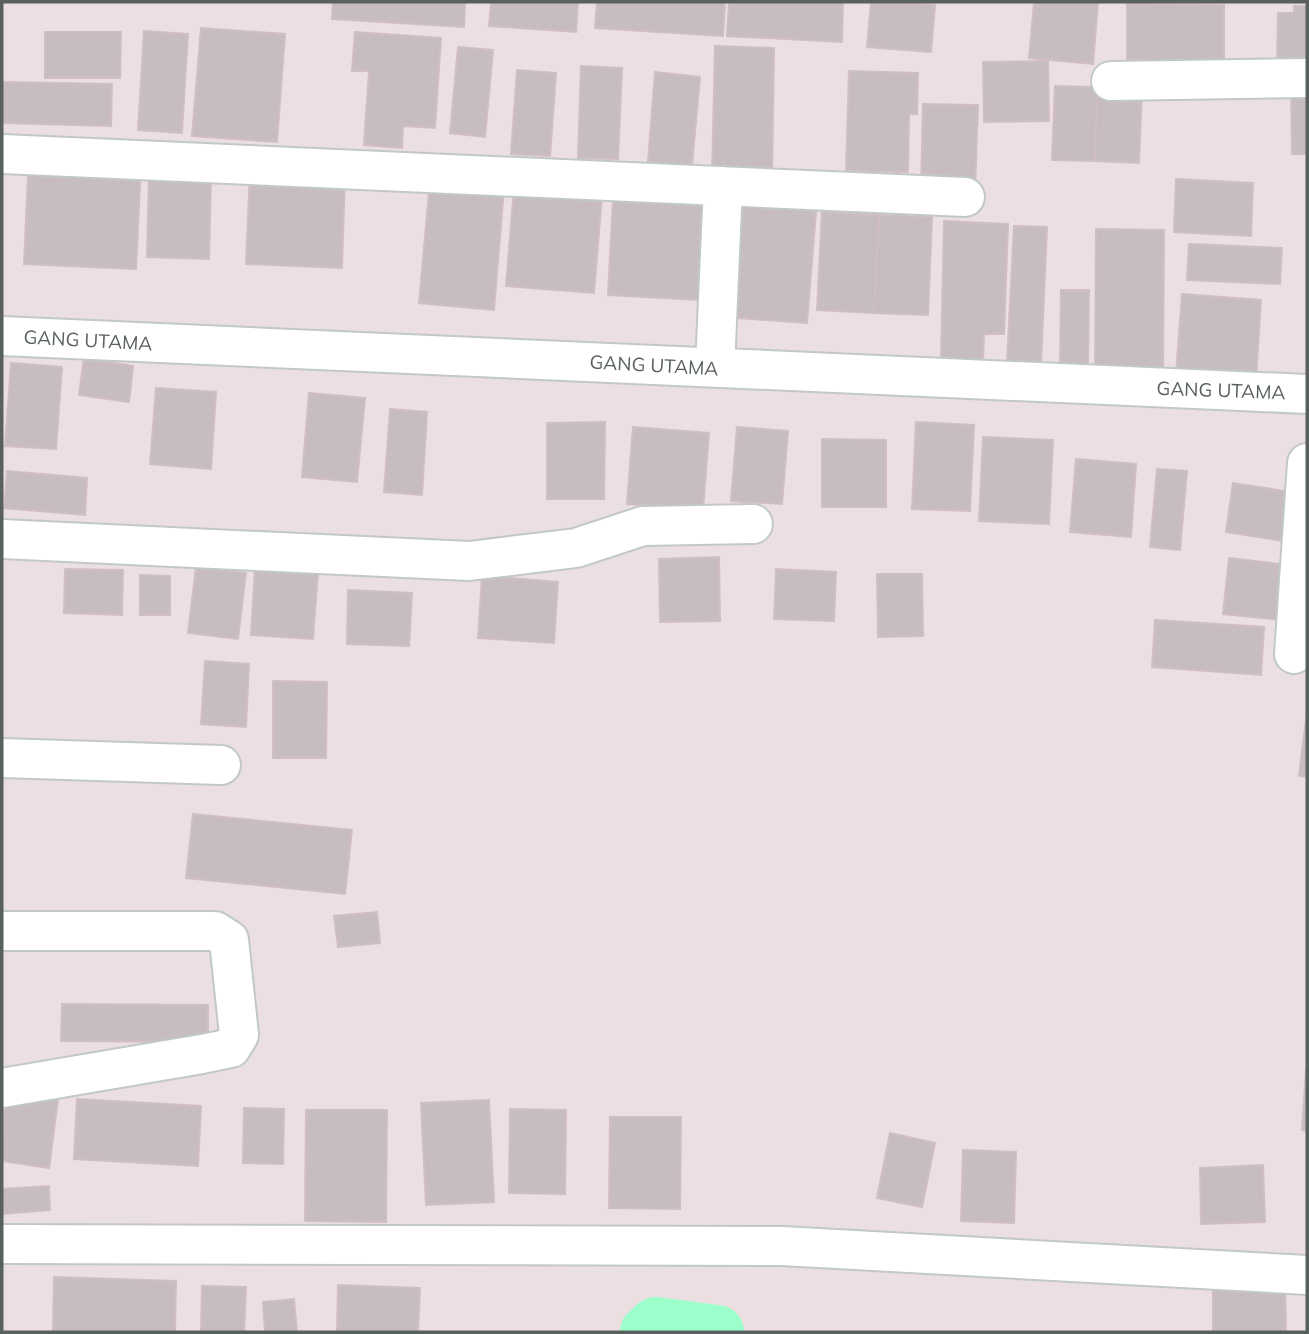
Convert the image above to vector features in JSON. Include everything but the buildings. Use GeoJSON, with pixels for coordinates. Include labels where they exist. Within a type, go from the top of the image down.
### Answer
{"type":"FeatureCollection","features":[{"type":"Feature","properties":{"kind":"street"},"geometry":{"type":"LineString","coordinates":[[1111,81],[1307,78]]}},
{"type":"Feature","properties":{"kind":"street"},"geometry":{"type":"LineString","coordinates":[[2,154],[965,197]]}},
{"type":"Feature","properties":{"kind":"street"},"geometry":{"type":"LineString","coordinates":[[715,368],[723,186]]}},
{"type":"Feature","properties":{"kind":"street","name":"GANG UTAMA"},"geometry":{"type":"LineString","coordinates":[[2,336],[1307,394]]}},
{"type":"Feature","properties":{"kind":"street"},"geometry":{"type":"LineString","coordinates":[[1294,654],[1307,463]]}},
{"type":"Feature","properties":{"kind":"street"},"geometry":{"type":"LineString","coordinates":[[2,538],[469,561],[576,548],[643,526],[753,524]]}},
{"type":"Feature","properties":{"kind":"street"},"geometry":{"type":"LineString","coordinates":[[2,758],[221,765]]}},
{"type":"Feature","properties":{"kind":"street"},"geometry":{"type":"LineString","coordinates":[[2,931],[215,931],[229,940],[234,963],[239,1035],[231,1048],[2,1088]]}},
{"type":"Feature","properties":{"kind":"street"},"geometry":{"type":"LineString","coordinates":[[2,1244],[782,1246],[1307,1275]]}},
{"type":"Feature","properties":{"kind":"waterway"},"geometry":{"type":"LineString","coordinates":[[647,1332],[656,1324],[717,1332]]}}]}
